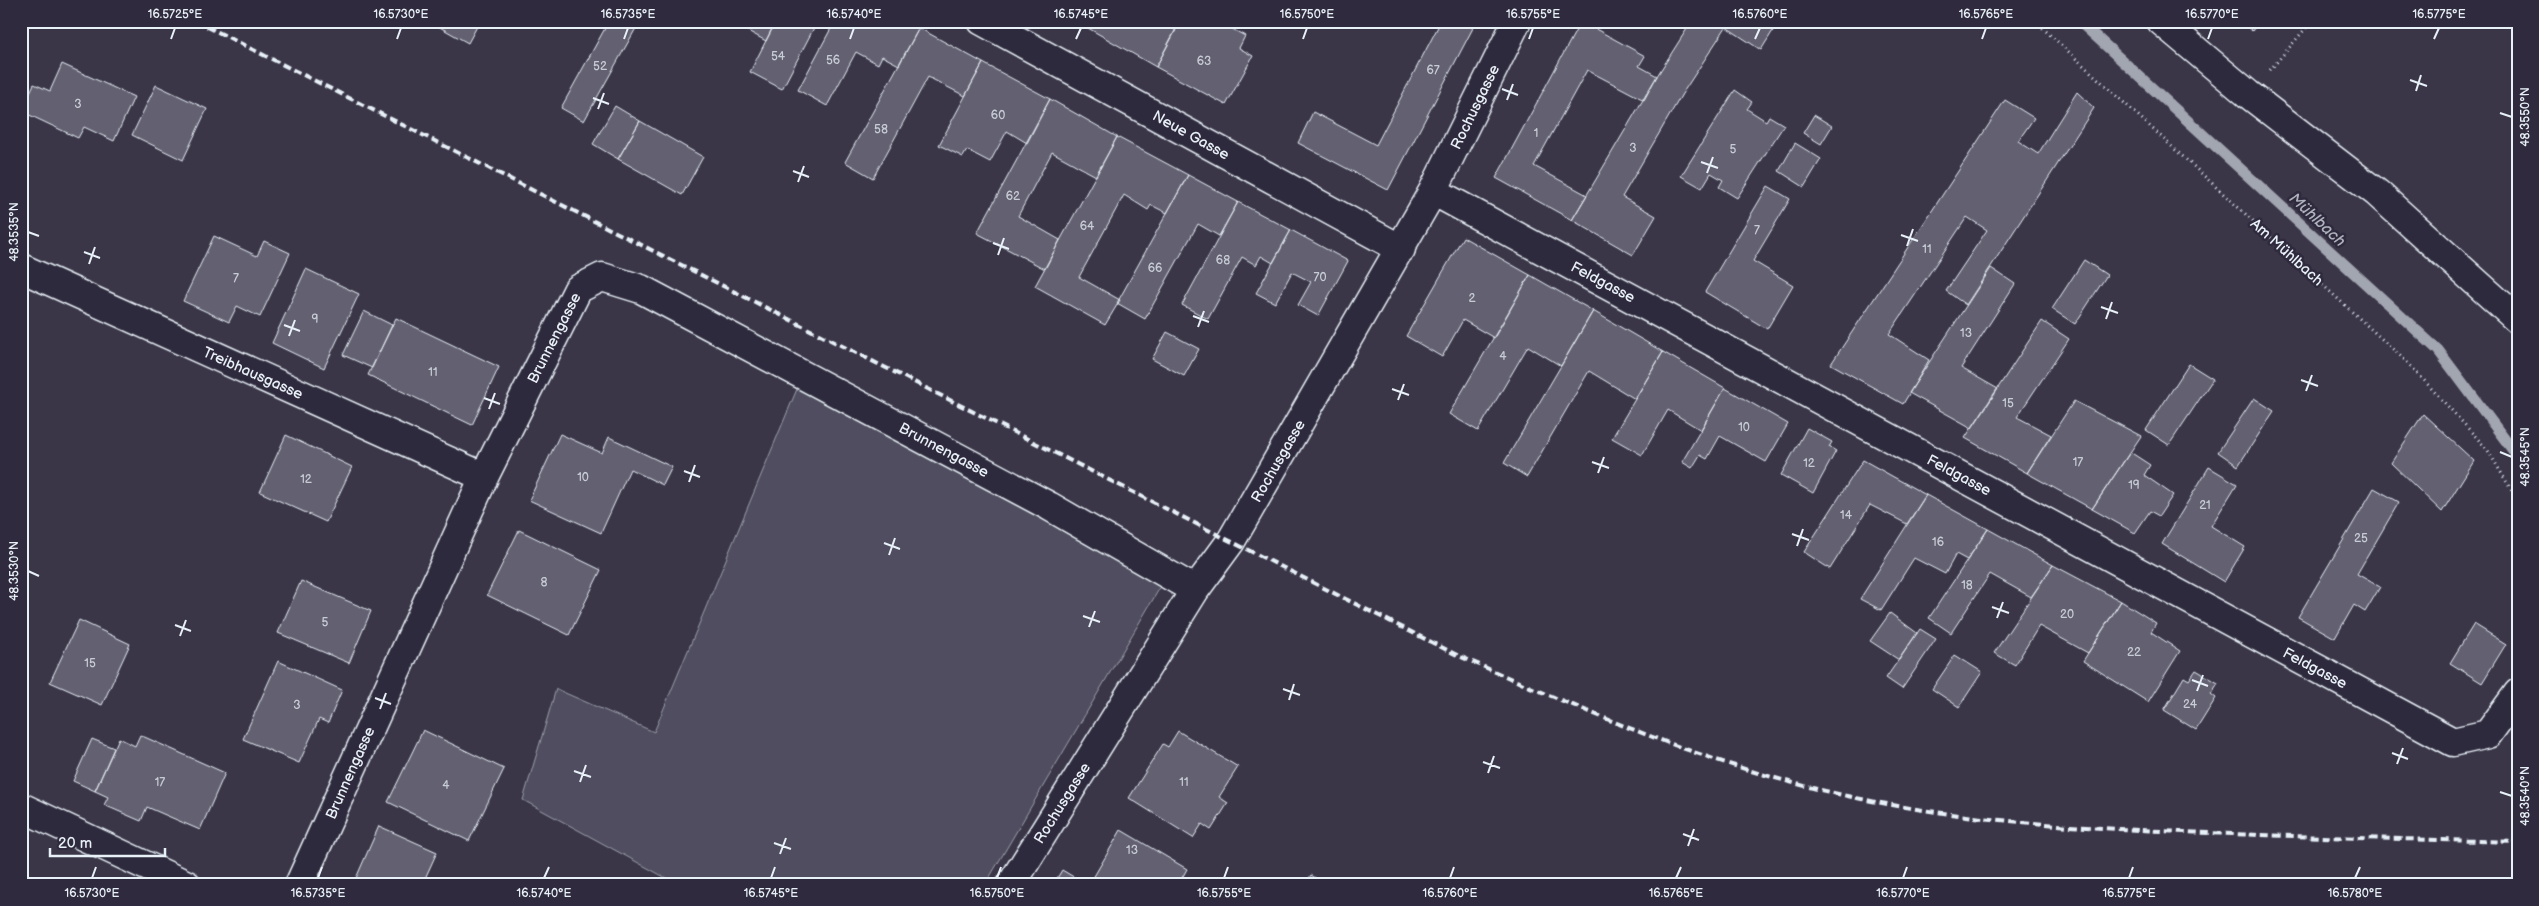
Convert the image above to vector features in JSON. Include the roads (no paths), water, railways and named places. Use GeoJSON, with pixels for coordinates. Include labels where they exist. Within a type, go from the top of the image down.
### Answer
{"type":"FeatureCollection","features":[{"type":"Feature","properties":{"kind":"street","name":"Neue Gasse"},"geometry":{"type":"LineString","coordinates":[[982,21],[1400,249]]}},
{"type":"Feature","properties":{"kind":"street","name":"Rochusgasse"},"geometry":{"type":"LineString","coordinates":[[1011,885],[1195,590],[1231,541],[1433,190],[1517,21]]}},
{"type":"Feature","properties":{"kind":"street"},"geometry":{"type":"LineString","coordinates":[[2162,21],[2248,94],[2377,193],[2518,320]]}},
{"type":"Feature","properties":{"kind":"street","name":"Feldgasse"},"geometry":{"type":"LineString","coordinates":[[1433,190],[2453,742],[2488,734],[2518,693]]}},
{"type":"Feature","properties":{"kind":"street","name":"Treibhausgasse"},"geometry":{"type":"LineString","coordinates":[[21,268],[484,478]]}},
{"type":"Feature","properties":{"kind":"street","name":"Brunnengasse"},"geometry":{"type":"LineString","coordinates":[[299,885],[484,478],[578,289],[602,277],[650,294],[1050,506],[1195,590]]}},
{"type":"Feature","properties":{"kind":"street"},"geometry":{"type":"LineString","coordinates":[[21,807],[187,885]]}},
{"type":"Feature","properties":{"kind":"waterway","name":"Mühlbach"},"geometry":{"type":"LineString","coordinates":[[2079,21],[2438,350],[2518,457]]}},
{"type":"Feature","properties":{"kind":"railway"},"geometry":{"type":"LineString","coordinates":[[196,21],[1459,656],[1591,713],[1725,763],[1771,777],[1862,799],[1908,808],[2000,820],[2185,832],[2518,842]]}}]}
